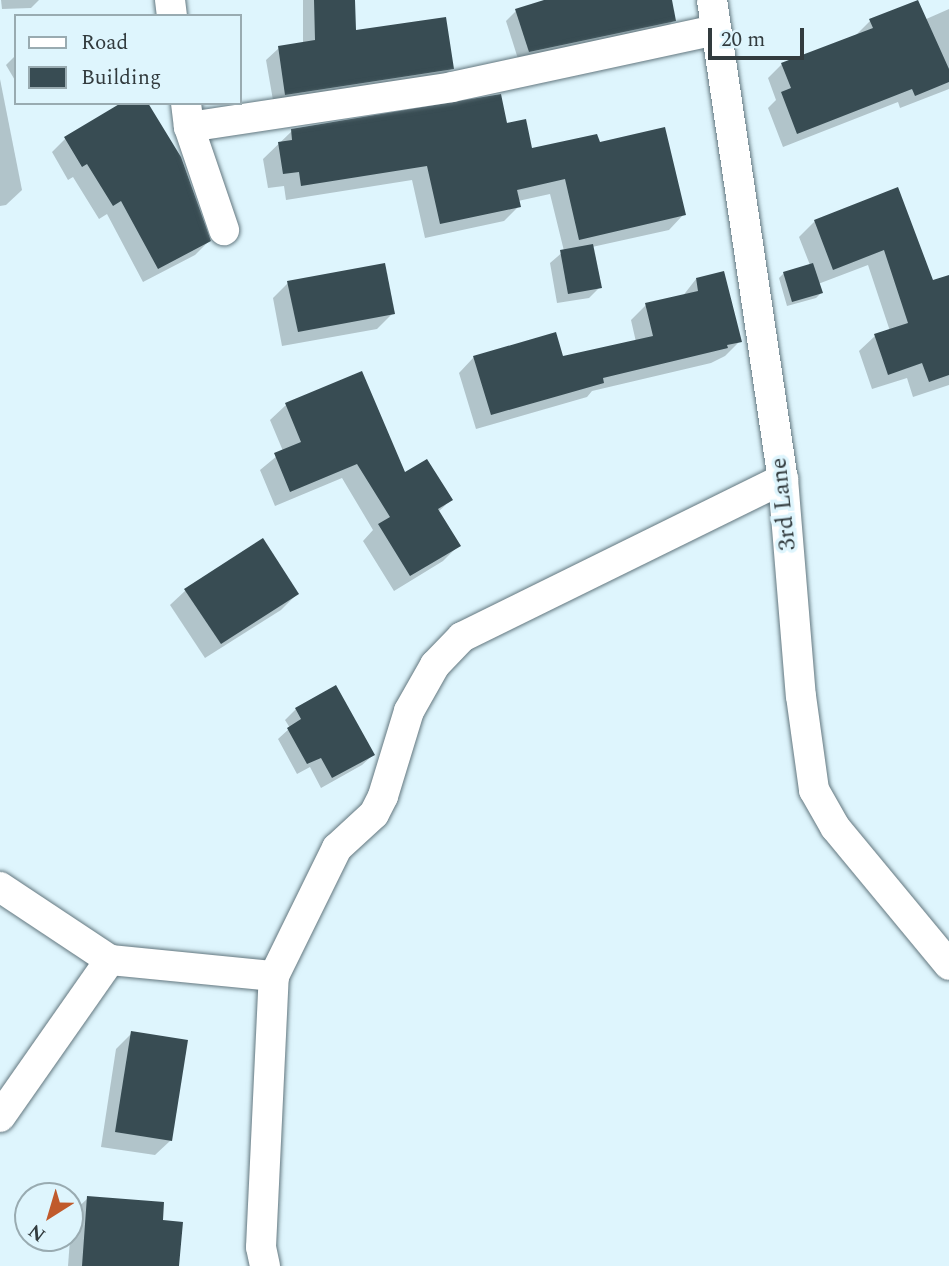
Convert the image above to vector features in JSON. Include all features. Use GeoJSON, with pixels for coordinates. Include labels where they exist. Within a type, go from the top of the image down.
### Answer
{"type":"FeatureCollection","features":[{"type":"Feature","properties":{"kind":"street","name":"3rd Lane"},"geometry":{"type":"LineString","coordinates":[[712,0],[783,479],[801,696],[814,790],[835,827],[949,965]]}},
{"type":"Feature","properties":{"kind":"street"},"geometry":{"type":"LineString","coordinates":[[224,230],[187,115],[452,87],[715,30]]}},
{"type":"Feature","properties":{"kind":"street"},"geometry":{"type":"LineString","coordinates":[[265,1266],[261,1247],[274,976],[337,848],[374,814],[383,796],[408,711],[435,665],[462,638],[783,479]]}},
{"type":"Feature","properties":{"kind":"street"},"geometry":{"type":"LineString","coordinates":[[0,887],[110,960],[274,976]]}},
{"type":"Feature","properties":{"kind":"street"},"geometry":{"type":"LineString","coordinates":[[0,1117],[110,960]]}},
{"type":"Feature","properties":{"kind":"building"},"geometry":{"type":"Polygon","coordinates":[[[314,0],[355,0],[356,30],[446,17],[454,69],[285,95],[278,46],[315,40],[314,0]]]}},
{"type":"Feature","properties":{"kind":"building"},"geometry":{"type":"Polygon","coordinates":[[[544,0],[672,0],[676,21],[529,52],[515,9],[544,0]]]}},
{"type":"Feature","properties":{"kind":"building"},"geometry":{"type":"Polygon","coordinates":[[[918,0],[949,69],[949,82],[915,96],[912,89],[797,134],[781,92],[791,88],[781,63],[873,28],[869,19],[918,0]]]}},
{"type":"Feature","properties":{"kind":"building"},"geometry":{"type":"Polygon","coordinates":[[[501,94],[507,123],[526,119],[532,148],[597,134],[600,142],[665,127],[686,215],[579,240],[565,179],[517,190],[521,207],[440,224],[427,166],[301,186],[299,172],[283,174],[278,142],[292,140],[291,129],[501,94]]]}},
{"type":"Feature","properties":{"kind":"building"},"geometry":{"type":"Polygon","coordinates":[[[118,105],[149,105],[181,157],[211,241],[158,269],[121,201],[113,206],[87,164],[82,167],[64,137],[118,105]]]}},
{"type":"Feature","properties":{"kind":"building"},"geometry":{"type":"Polygon","coordinates":[[[898,187],[933,280],[949,275],[949,375],[929,382],[922,363],[888,375],[874,334],[908,323],[884,250],[833,270],[814,220],[898,187]]]}},
{"type":"Feature","properties":{"kind":"building"},"geometry":{"type":"Polygon","coordinates":[[[593,244],[602,288],[568,294],[560,250],[593,244]]]}},
{"type":"Feature","properties":{"kind":"building"},"geometry":{"type":"Polygon","coordinates":[[[385,263],[395,314],[298,332],[287,281],[385,263]]]}},
{"type":"Feature","properties":{"kind":"building"},"geometry":{"type":"Polygon","coordinates":[[[813,263],[823,293],[792,302],[783,272],[813,263]]]}},
{"type":"Feature","properties":{"kind":"building"},"geometry":{"type":"Polygon","coordinates":[[[724,271],[742,342],[727,345],[728,348],[603,378],[604,383],[491,415],[473,356],[556,332],[563,356],[653,336],[645,303],[698,291],[696,278],[724,271]]]}},
{"type":"Feature","properties":{"kind":"building"},"geometry":{"type":"Polygon","coordinates":[[[362,371],[405,472],[427,459],[453,500],[438,509],[461,546],[410,576],[378,524],[390,517],[357,464],[290,492],[274,453],[301,442],[285,403],[362,371]]]}},
{"type":"Feature","properties":{"kind":"building"},"geometry":{"type":"Polygon","coordinates":[[[263,538],[299,594],[221,644],[184,589],[263,538]]]}},
{"type":"Feature","properties":{"kind":"building"},"geometry":{"type":"Polygon","coordinates":[[[336,685],[375,755],[332,778],[321,758],[307,764],[287,728],[301,719],[295,708],[336,685]]]}},
{"type":"Feature","properties":{"kind":"building"},"geometry":{"type":"Polygon","coordinates":[[[131,1031],[188,1040],[172,1141],[115,1132],[131,1031]]]}},
{"type":"Feature","properties":{"kind":"building"},"geometry":{"type":"Polygon","coordinates":[[[87,1196],[164,1202],[163,1220],[183,1222],[179,1266],[82,1266],[87,1196]]]}}]}
